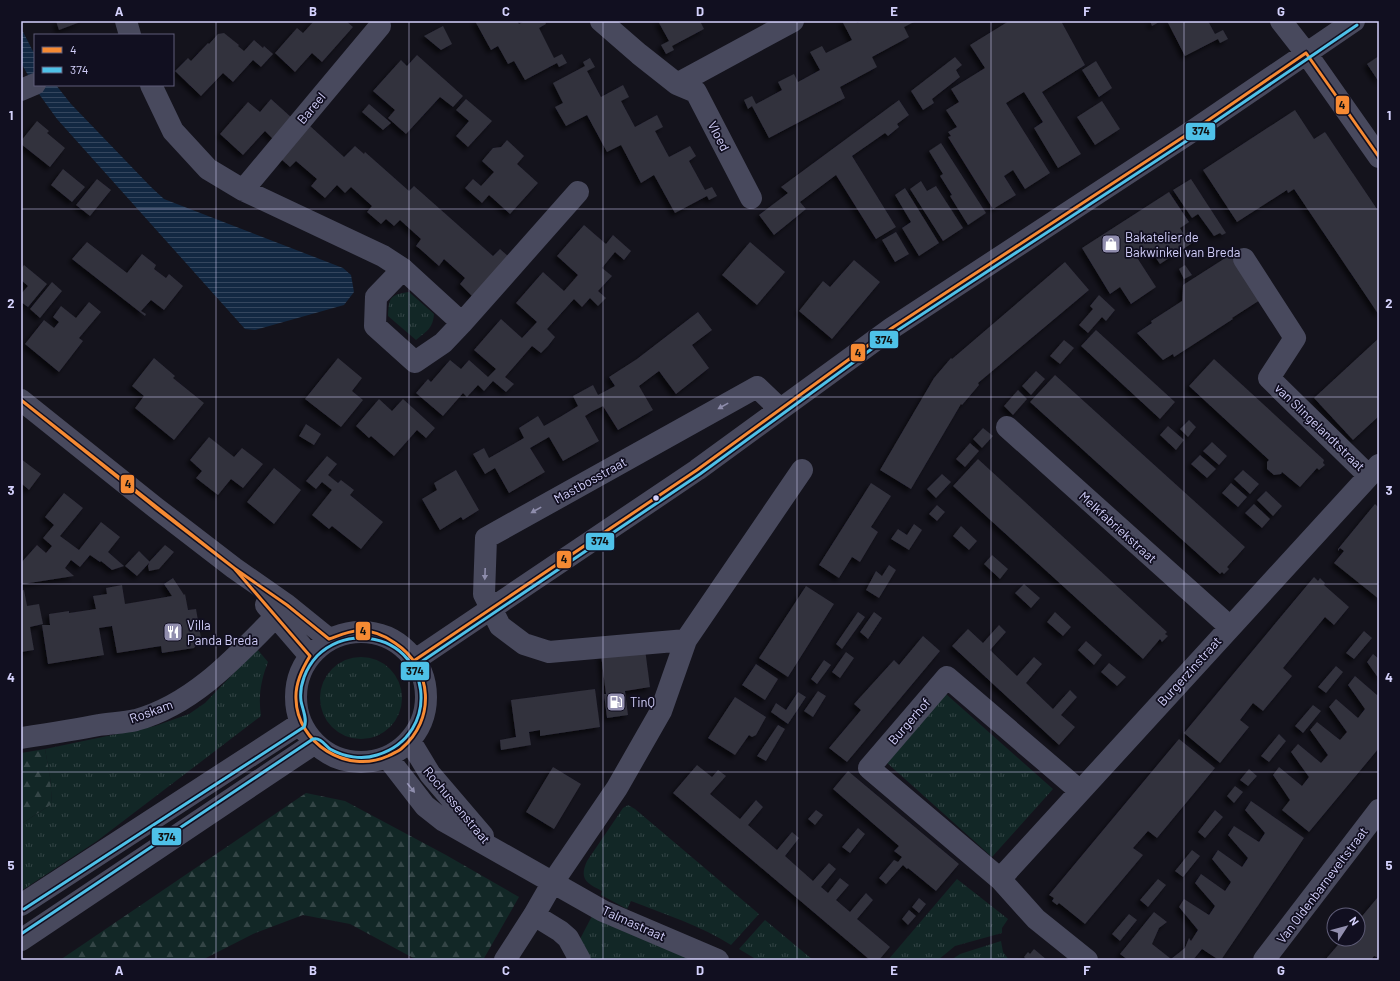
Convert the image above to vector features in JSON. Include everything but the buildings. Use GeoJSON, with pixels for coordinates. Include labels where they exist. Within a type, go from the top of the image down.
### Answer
{"type":"FeatureCollection","features":[{"type":"Feature","properties":{"kind":"street"},"geometry":{"type":"LineString","coordinates":[[126,21],[130,34]]}},
{"type":"Feature","properties":{"kind":"street","name":"Vloed"},"geometry":{"type":"LineString","coordinates":[[601,21],[677,84],[696,92],[751,198]]}},
{"type":"Feature","properties":{"kind":"street"},"geometry":{"type":"LineString","coordinates":[[677,84],[793,21]]}},
{"type":"Feature","properties":{"kind":"street"},"geometry":{"type":"LineString","coordinates":[[1282,21],[1379,157]]}},
{"type":"Feature","properties":{"kind":"street"},"geometry":{"type":"LineString","coordinates":[[415,660],[697,470],[892,328],[1194,130],[1354,21]]}},
{"type":"Feature","properties":{"kind":"street","name":"Bareel"},"geometry":{"type":"LineString","coordinates":[[243,190],[380,26]]}},
{"type":"Feature","properties":{"kind":"street"},"geometry":{"type":"LineString","coordinates":[[152,86],[173,131],[208,169],[243,190],[383,256],[403,269],[462,323]]}},
{"type":"Feature","properties":{"kind":"street"},"geometry":{"type":"LineString","coordinates":[[403,269],[376,297],[375,326],[415,362],[443,343],[578,192]]}},
{"type":"Feature","properties":{"kind":"street","name":"van Slingelandtstraat"},"geometry":{"type":"LineString","coordinates":[[1244,259],[1295,338],[1269,378],[1375,472]]}},
{"type":"Feature","properties":{"kind":"street","name":"Mastbosstraat"},"geometry":{"type":"LineString","coordinates":[[686,640],[549,652],[524,644],[500,626],[484,594],[486,538],[757,387],[780,409]]}},
{"type":"Feature","properties":{"kind":"street"},"geometry":{"type":"LineString","coordinates":[[21,400],[234,568],[282,611],[329,639]]}},
{"type":"Feature","properties":{"kind":"street","name":"Melkfabriekstraat"},"geometry":{"type":"LineString","coordinates":[[1007,427],[1230,627]]}},
{"type":"Feature","properties":{"kind":"street"},"geometry":{"type":"LineString","coordinates":[[505,960],[553,882],[617,788],[661,711],[686,640],[802,470]]}},
{"type":"Feature","properties":{"kind":"street","name":"Burgerzinstraat"},"geometry":{"type":"LineString","coordinates":[[1000,879],[1230,627],[1375,472]]}},
{"type":"Feature","properties":{"kind":"street"},"geometry":{"type":"LineString","coordinates":[[282,611],[310,656]]}},
{"type":"Feature","properties":{"kind":"street","name":"Roskam"},"geometry":{"type":"LineString","coordinates":[[21,738],[136,720],[170,706],[201,687],[258,636],[282,611]]}},
{"type":"Feature","properties":{"kind":"street"},"geometry":{"type":"LineString","coordinates":[[360,631],[380,634],[397,642],[415,660],[421,670],[425,682],[427,697],[425,711],[419,727],[410,741],[387,757],[361,763],[348,761],[330,754],[314,743],[301,723],[296,706],[296,688],[301,671],[310,656],[319,647],[329,639],[346,633],[360,631]]}},
{"type":"Feature","properties":{"kind":"street","name":"Burgerhof"},"geometry":{"type":"LineString","coordinates":[[1000,879],[868,768],[946,677],[1080,791]]}},
{"type":"Feature","properties":{"kind":"street"},"geometry":{"type":"LineString","coordinates":[[21,905],[301,723]]}},
{"type":"Feature","properties":{"kind":"street","name":"Rochussenstraat"},"geometry":{"type":"LineString","coordinates":[[410,741],[430,774],[493,847]]}},
{"type":"Feature","properties":{"kind":"street"},"geometry":{"type":"LineString","coordinates":[[21,940],[314,743]]}},
{"type":"Feature","properties":{"kind":"street","name":"Rochussenstraat"},"geometry":{"type":"LineString","coordinates":[[387,757],[425,806],[444,821],[493,847],[553,882]]}},
{"type":"Feature","properties":{"kind":"street","name":"Van Oldenbarneveltstraat"},"geometry":{"type":"LineString","coordinates":[[1264,960],[1379,810]]}},
{"type":"Feature","properties":{"kind":"street"},"geometry":{"type":"LineString","coordinates":[[1000,879],[1036,920],[1087,960]]}},
{"type":"Feature","properties":{"kind":"street","name":"Talmastraat"},"geometry":{"type":"LineString","coordinates":[[553,882],[603,910],[718,960]]}},
{"type":"Feature","properties":{"kind":"street"},"geometry":{"type":"LineString","coordinates":[[534,915],[560,931],[568,938],[580,960]]}},
{"type":"Feature","properties":{"kind":"green space"},"geometry":{"type":"Polygon","coordinates":[[[409,292],[434,314],[431,326],[416,340],[388,316],[389,305],[392,298],[398,294],[409,292]]]}},
{"type":"Feature","properties":{"kind":"green space"},"geometry":{"type":"Polygon","coordinates":[[[257,649],[268,662],[261,688],[261,716],[97,841],[21,891],[21,824],[52,804],[50,777],[45,749],[155,726],[189,714],[205,703],[257,649]]]}},
{"type":"Feature","properties":{"kind":"green space"},"geometry":{"type":"Polygon","coordinates":[[[361,657],[377,660],[390,669],[399,682],[402,698],[399,714],[390,727],[377,736],[361,739],[345,736],[332,727],[323,714],[320,698],[323,682],[332,669],[345,660],[361,657]]]}},
{"type":"Feature","properties":{"kind":"green space"},"geometry":{"type":"Polygon","coordinates":[[[946,694],[1053,789],[992,857],[886,762],[946,694]]]}},
{"type":"Feature","properties":{"kind":"green space"},"geometry":{"type":"Polygon","coordinates":[[[45,749],[50,777],[52,804],[21,824],[21,753],[45,749]]]}},
{"type":"Feature","properties":{"kind":"green space"},"geometry":{"type":"Polygon","coordinates":[[[306,793],[345,801],[446,855],[519,897],[483,960],[417,960],[350,924],[303,915],[253,934],[202,960],[60,960],[306,793]]]}},
{"type":"Feature","properties":{"kind":"green space"},"geometry":{"type":"Polygon","coordinates":[[[628,805],[635,809],[759,914],[731,945],[695,926],[631,901],[627,909],[601,895],[602,891],[588,883],[584,876],[587,861],[623,808],[628,805]]]}},
{"type":"Feature","properties":{"kind":"green space"},"geometry":{"type":"Polygon","coordinates":[[[957,879],[1008,919],[1002,928],[1002,933],[955,946],[938,960],[888,960],[957,879]]]}},
{"type":"Feature","properties":{"kind":"green space"},"geometry":{"type":"Polygon","coordinates":[[[592,916],[695,960],[588,960],[579,941],[592,916]]]}},
{"type":"Feature","properties":{"kind":"green space"},"geometry":{"type":"Polygon","coordinates":[[[765,920],[813,960],[753,960],[754,958],[739,949],[765,920]]]}},
{"type":"Feature","properties":{"kind":"green space"},"geometry":{"type":"Polygon","coordinates":[[[1001,941],[1003,952],[1009,960],[951,960],[960,954],[1001,941]]]}},
{"type":"Feature","properties":{"kind":"water"},"geometry":{"type":"Polygon","coordinates":[[[21,28],[34,53],[34,85],[21,63],[21,28]]]}},
{"type":"Feature","properties":{"kind":"water"},"geometry":{"type":"Polygon","coordinates":[[[34,86],[57,86],[71,104],[164,199],[343,268],[351,275],[354,292],[344,305],[255,330],[245,329],[57,119],[34,86]]]}},
{"type":"Feature","properties":{"kind":"transit line","name":"374"},"geometry":{"type":"LineString","coordinates":[[418,664],[700,474],[895,332],[1197,134],[1357,25]]}},
{"type":"Feature","properties":{"kind":"transit line","name":"4"},"geometry":{"type":"LineString","coordinates":[[1306,53],[1379,157]]}},
{"type":"Feature","properties":{"kind":"transit line","name":"4"},"geometry":{"type":"LineString","coordinates":[[415,660],[697,470],[892,328],[1194,130],[1306,53]]}},
{"type":"Feature","properties":{"kind":"transit line","name":"4"},"geometry":{"type":"LineString","coordinates":[[21,400],[234,568],[156,508],[21,400]]}},
{"type":"Feature","properties":{"kind":"transit line","name":"4"},"geometry":{"type":"LineString","coordinates":[[234,568],[287,605],[329,639],[351,632],[368,631],[387,638],[408,654],[417,666],[423,680],[425,709],[420,724],[412,737],[401,749],[388,756],[372,761],[356,761],[341,758],[327,751],[315,741],[305,729],[299,715],[296,699],[300,676],[310,656],[234,568]]}},
{"type":"Feature","properties":{"kind":"transit line","name":"374"},"geometry":{"type":"LineString","coordinates":[[21,934],[313,739],[320,740],[335,752],[353,757],[371,757],[398,744],[412,729],[420,710],[421,690],[415,671],[404,655],[386,643],[357,638],[344,640],[327,648],[313,661],[302,683],[301,701],[305,718],[304,727],[24,909]]}},
{"type":"Feature","properties":{"kind":"place","name":"Bakatelier de Bakwinkel van Breda"},"geometry":{"type":"Point","coordinates":[1111,244]}},
{"type":"Feature","properties":{"kind":"place","name":"Villa Panda Breda"},"geometry":{"type":"Point","coordinates":[173,632]}},
{"type":"Feature","properties":{"kind":"place","name":"TinQ"},"geometry":{"type":"Point","coordinates":[616,702]}}]}
